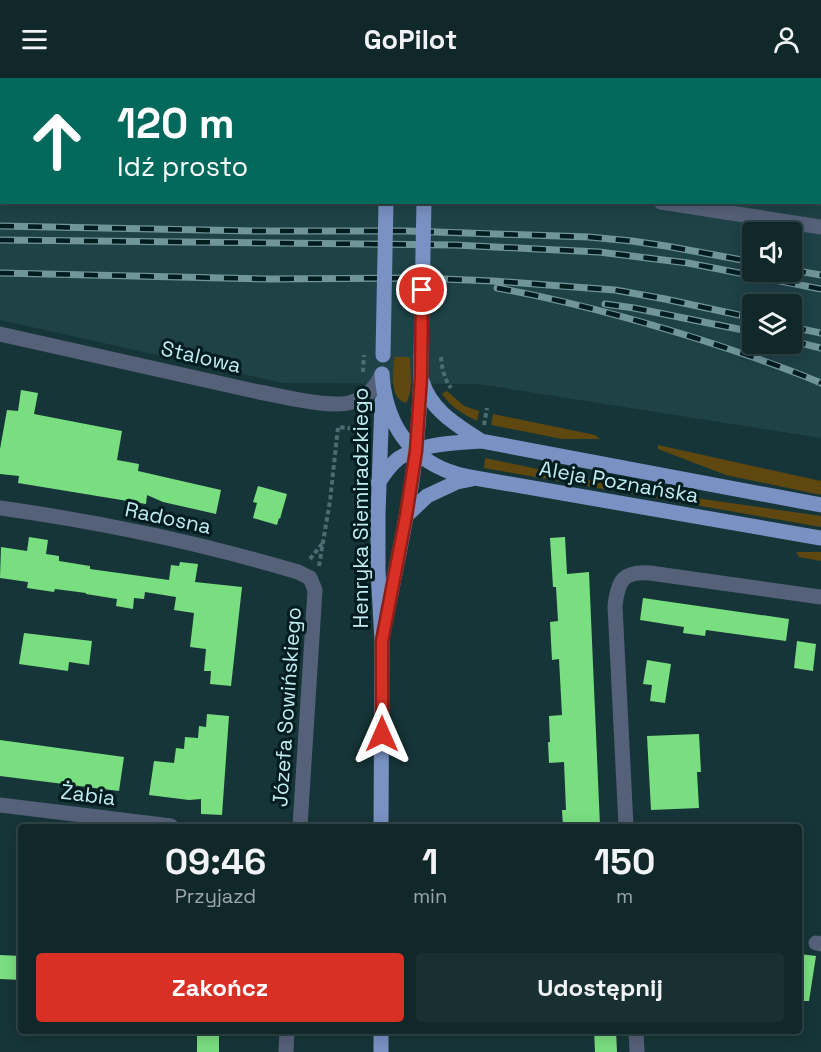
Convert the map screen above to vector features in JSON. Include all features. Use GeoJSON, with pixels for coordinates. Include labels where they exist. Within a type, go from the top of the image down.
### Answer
{"type":"FeatureCollection","features":[{"type":"Feature","properties":{"kind":"main road"},"geometry":{"type":"LineString","coordinates":[[382,374],[386,204]]}},
{"type":"Feature","properties":{"kind":"main road","name":"Henryka Siemiradzkiego"},"geometry":{"type":"LineString","coordinates":[[382,641],[416,451],[421,377],[424,204]]}},
{"type":"Feature","properties":{"kind":"main road","name":"Henryka Siemiradzkiego"},"geometry":{"type":"LineString","coordinates":[[381,824],[382,641],[378,571],[378,483],[382,374]]}},
{"type":"Feature","properties":{"kind":"main road","name":"Aleja Poznańska"},"geometry":{"type":"LineString","coordinates":[[382,374],[384,395],[390,415],[400,433],[422,457],[444,470],[475,478],[821,538]]}},
{"type":"Feature","properties":{"kind":"main road","name":"Aleja Poznańska"},"geometry":{"type":"LineString","coordinates":[[421,377],[428,396],[439,410],[453,423],[481,441]]}},
{"type":"Feature","properties":{"kind":"main road","name":"Aleja Poznańska"},"geometry":{"type":"LineString","coordinates":[[378,483],[399,458],[416,451],[436,445],[481,441],[821,505]]}},
{"type":"Feature","properties":{"kind":"main road"},"geometry":{"type":"LineString","coordinates":[[406,516],[427,496],[457,482],[475,478]]}},
{"type":"Feature","properties":{"kind":"main road"},"geometry":{"type":"LineString","coordinates":[[381,1034],[381,1052]]}},
{"type":"Feature","properties":{"kind":"street"},"geometry":{"type":"LineString","coordinates":[[674,204],[821,227]]}},
{"type":"Feature","properties":{"kind":"street","name":"Stalowa"},"geometry":{"type":"LineString","coordinates":[[0,334],[259,392],[342,405],[362,398],[374,388],[382,374]]}},
{"type":"Feature","properties":{"kind":"street","name":"Radosna"},"geometry":{"type":"LineString","coordinates":[[0,508],[80,521],[220,551],[305,575],[310,578],[315,590]]}},
{"type":"Feature","properties":{"kind":"street"},"geometry":{"type":"LineString","coordinates":[[626,824],[615,606],[621,580],[639,572],[821,597]]}},
{"type":"Feature","properties":{"kind":"street","name":"Józefa Sowińskiego"},"geometry":{"type":"LineString","coordinates":[[300,824],[315,590]]}},
{"type":"Feature","properties":{"kind":"street","name":"Żabia"},"geometry":{"type":"LineString","coordinates":[[0,805],[155,824]]}},
{"type":"Feature","properties":{"kind":"street"},"geometry":{"type":"LineString","coordinates":[[286,1052],[287,1034]]}},
{"type":"Feature","properties":{"kind":"street"},"geometry":{"type":"LineString","coordinates":[[636,1034],[637,1052]]}},
{"type":"Feature","properties":{"kind":"path"},"geometry":{"type":"LineString","coordinates":[[441,357],[442,369],[451,388]]}},
{"type":"Feature","properties":{"kind":"path"},"geometry":{"type":"LineString","coordinates":[[315,590],[330,501],[338,427],[362,430]]}},
{"type":"Feature","properties":{"kind":"shaded area"},"geometry":{"type":"Polygon","coordinates":[[[0,204],[821,204],[821,438],[478,384],[283,383],[0,320],[0,204]]]}},
{"type":"Feature","properties":{"kind":"shaded area"},"geometry":{"type":"Polygon","coordinates":[[[394,357],[410,357],[411,387],[406,403],[400,400],[394,390],[394,357]]]}},
{"type":"Feature","properties":{"kind":"shaded area"},"geometry":{"type":"Polygon","coordinates":[[[447,391],[464,406],[479,411],[477,421],[449,403],[442,394],[447,391]]]}},
{"type":"Feature","properties":{"kind":"shaded area"},"geometry":{"type":"Polygon","coordinates":[[[493,414],[595,435],[600,439],[562,439],[491,425],[493,414]]]}},
{"type":"Feature","properties":{"kind":"shaded area"},"geometry":{"type":"Polygon","coordinates":[[[658,445],[821,481],[821,495],[726,475],[658,449],[658,445]]]}},
{"type":"Feature","properties":{"kind":"shaded area"},"geometry":{"type":"Polygon","coordinates":[[[485,458],[632,489],[821,516],[821,527],[484,468],[485,458]]]}},
{"type":"Feature","properties":{"kind":"shaded area"},"geometry":{"type":"Polygon","coordinates":[[[796,552],[821,552],[821,561],[799,557],[796,552]]]}},
{"type":"Feature","properties":{"kind":"building"},"geometry":{"type":"Polygon","coordinates":[[[21,390],[38,393],[34,414],[122,431],[117,460],[139,464],[138,471],[221,490],[216,514],[163,502],[147,495],[146,504],[18,483],[19,476],[0,474],[0,449],[7,410],[18,411],[21,390]]]}},
{"type":"Feature","properties":{"kind":"building"},"geometry":{"type":"Polygon","coordinates":[[[258,486],[287,494],[277,525],[253,518],[257,503],[253,502],[258,486]]]}},
{"type":"Feature","properties":{"kind":"building"},"geometry":{"type":"Polygon","coordinates":[[[29,537],[48,540],[46,554],[59,556],[59,561],[90,566],[90,569],[169,580],[171,565],[179,566],[180,562],[198,564],[195,582],[242,587],[231,686],[210,684],[211,671],[204,671],[206,649],[190,647],[194,613],[174,610],[176,597],[145,592],[144,599],[134,598],[133,609],[116,606],[117,599],[55,589],[54,592],[27,588],[28,582],[0,578],[1,547],[27,551],[29,537]]]}},
{"type":"Feature","properties":{"kind":"building"},"geometry":{"type":"Polygon","coordinates":[[[565,537],[567,574],[589,572],[600,824],[563,824],[562,810],[566,810],[564,762],[549,763],[549,716],[562,715],[559,659],[552,660],[550,622],[558,621],[550,538],[565,537]]]}},
{"type":"Feature","properties":{"kind":"building"},"geometry":{"type":"Polygon","coordinates":[[[643,598],[789,619],[786,641],[706,630],[705,636],[683,633],[684,627],[640,620],[643,598]]]}},
{"type":"Feature","properties":{"kind":"building"},"geometry":{"type":"Polygon","coordinates":[[[24,633],[92,641],[89,665],[69,662],[68,671],[19,664],[24,633]]]}},
{"type":"Feature","properties":{"kind":"building"},"geometry":{"type":"Polygon","coordinates":[[[797,641],[816,644],[813,671],[794,668],[797,641]]]}},
{"type":"Feature","properties":{"kind":"building"},"geometry":{"type":"Polygon","coordinates":[[[647,660],[671,664],[665,703],[650,701],[652,685],[643,684],[647,660]]]}},
{"type":"Feature","properties":{"kind":"building"},"geometry":{"type":"Polygon","coordinates":[[[207,714],[229,716],[222,815],[201,814],[201,799],[189,800],[149,795],[154,761],[174,763],[176,748],[184,749],[185,737],[198,738],[199,726],[206,727],[207,714]]]}},
{"type":"Feature","properties":{"kind":"building"},"geometry":{"type":"Polygon","coordinates":[[[699,734],[701,772],[697,772],[699,808],[651,810],[647,736],[699,734]]]}},
{"type":"Feature","properties":{"kind":"building"},"geometry":{"type":"Polygon","coordinates":[[[0,740],[124,757],[119,791],[0,776],[0,740]]]}},
{"type":"Feature","properties":{"kind":"building"},"geometry":{"type":"Polygon","coordinates":[[[802,954],[816,956],[809,1001],[802,1001],[802,954]]]}},
{"type":"Feature","properties":{"kind":"building"},"geometry":{"type":"Polygon","coordinates":[[[0,955],[18,956],[18,980],[0,979],[0,955]]]}},
{"type":"Feature","properties":{"kind":"building"},"geometry":{"type":"Polygon","coordinates":[[[197,1034],[219,1034],[219,1052],[197,1052],[197,1034]]]}},
{"type":"Feature","properties":{"kind":"building"},"geometry":{"type":"Polygon","coordinates":[[[594,1034],[616,1034],[617,1052],[595,1052],[594,1034]]]}},
{"type":"Feature","properties":{"kind":"railway"},"geometry":{"type":"LineString","coordinates":[[0,226],[254,231],[407,231],[589,237],[666,246],[742,260]]}},
{"type":"Feature","properties":{"kind":"railway"},"geometry":{"type":"LineString","coordinates":[[0,240],[455,245],[599,252],[688,263],[821,289]]}},
{"type":"Feature","properties":{"kind":"railway"},"geometry":{"type":"LineString","coordinates":[[802,272],[821,275]]}},
{"type":"Feature","properties":{"kind":"railway"},"geometry":{"type":"LineString","coordinates":[[0,273],[493,281],[615,290],[742,316]]}},
{"type":"Feature","properties":{"kind":"railway"},"geometry":{"type":"LineString","coordinates":[[497,288],[571,304],[668,330],[757,358],[821,383]]}},
{"type":"Feature","properties":{"kind":"railway"},"geometry":{"type":"LineString","coordinates":[[605,304],[742,330]]}},
{"type":"Feature","properties":{"kind":"railway"},"geometry":{"type":"LineString","coordinates":[[802,329],[821,333]]}},
{"type":"Feature","properties":{"kind":"railway"},"geometry":{"type":"LineString","coordinates":[[802,343],[821,348]]}},
{"type":"Feature","properties":{"kind":"route"},"geometry":{"type":"LineString","coordinates":[[382,734],[382,641],[416,451],[421,377],[422,290]]}}]}
